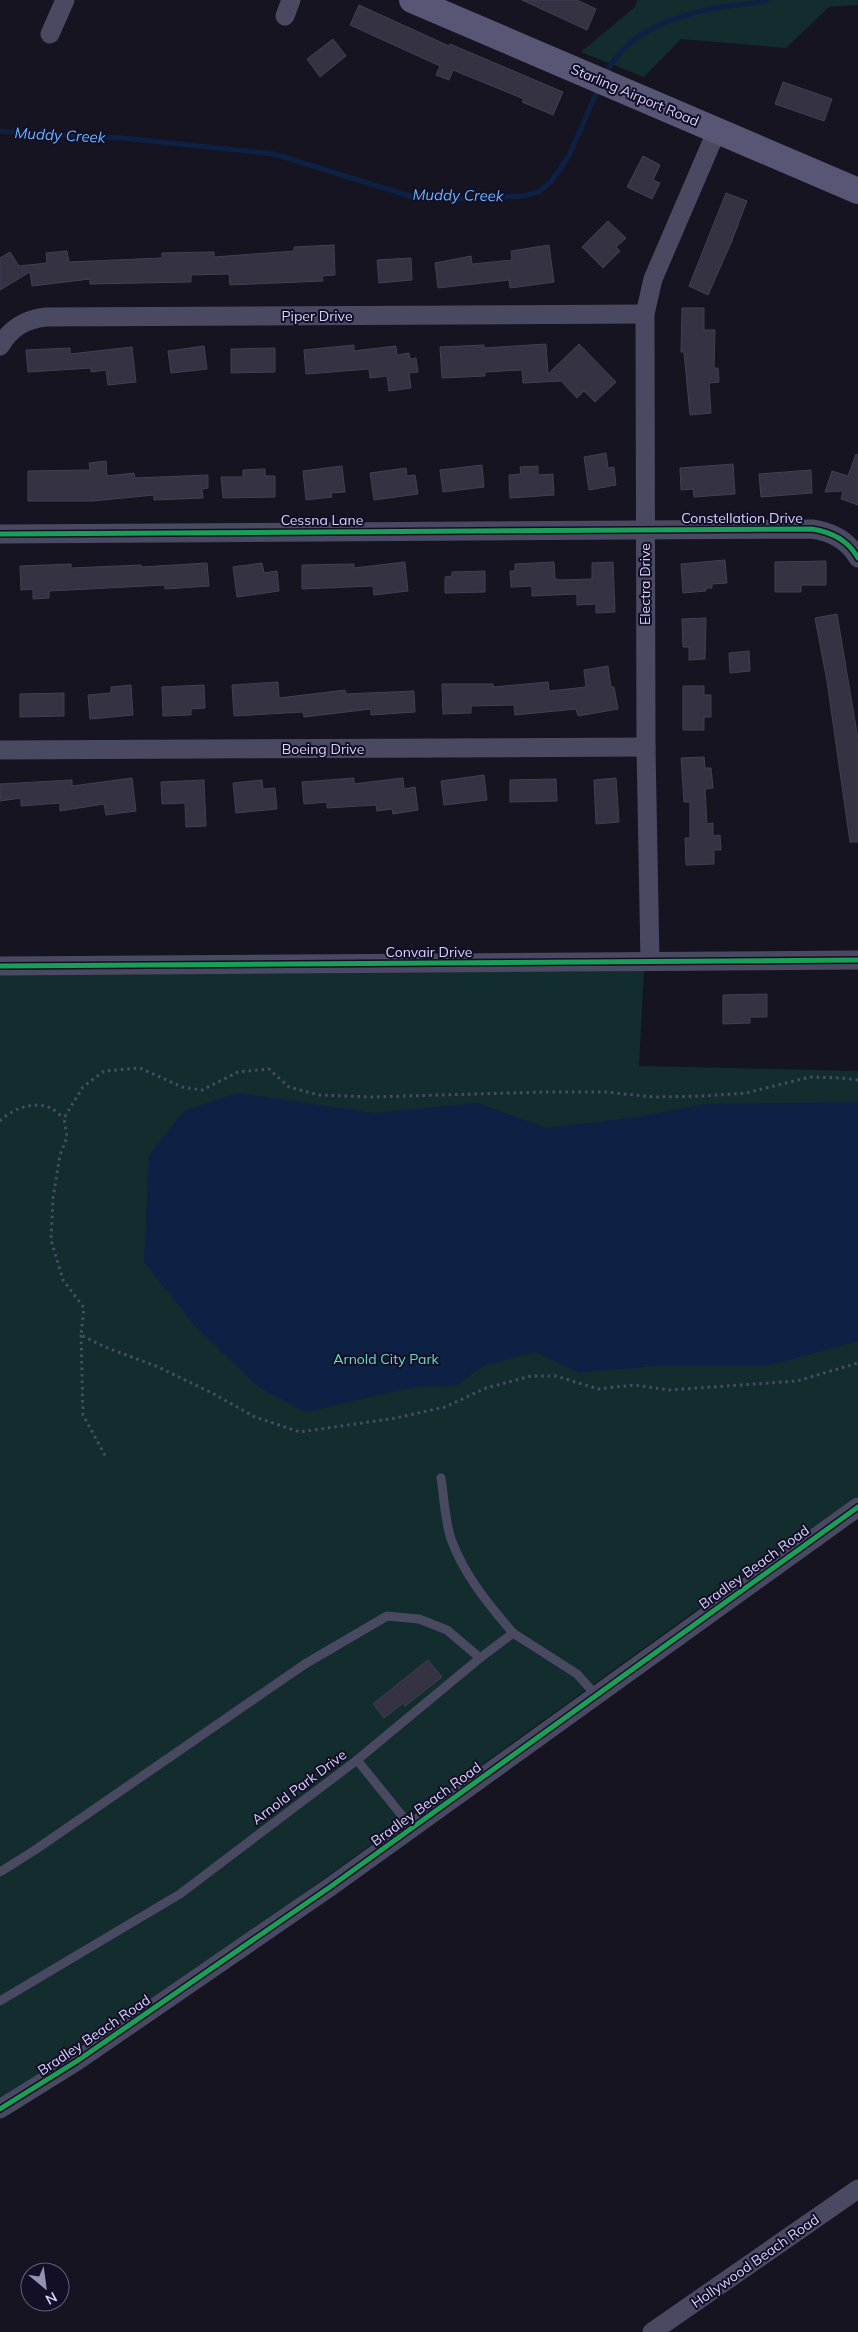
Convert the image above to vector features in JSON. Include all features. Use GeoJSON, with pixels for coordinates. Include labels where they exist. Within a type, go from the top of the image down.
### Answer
{"type":"FeatureCollection","features":[{"type":"Feature","properties":{"kind":"street"},"geometry":{"type":"LineString","coordinates":[[50,34],[65,0]]}},
{"type":"Feature","properties":{"kind":"street","name":"Starling Airport Road"},"geometry":{"type":"LineString","coordinates":[[412,0],[445,6],[585,74],[858,190]]}},
{"type":"Feature","properties":{"kind":"street","name":"Electra Drive"},"geometry":{"type":"LineString","coordinates":[[650,961],[646,747],[645,314],[653,279],[717,130]]}},
{"type":"Feature","properties":{"kind":"street","name":"Piper Drive"},"geometry":{"type":"LineString","coordinates":[[0,346],[18,326],[26,321],[46,317],[645,314]]}},
{"type":"Feature","properties":{"kind":"street","name":"Constellation Drive"},"geometry":{"type":"LineString","coordinates":[[645,530],[812,529],[832,533],[841,539],[858,558]]}},
{"type":"Feature","properties":{"kind":"street","name":"Cessna Lane"},"geometry":{"type":"LineString","coordinates":[[0,534],[645,530]]}},
{"type":"Feature","properties":{"kind":"street","name":"Boeing Drive"},"geometry":{"type":"LineString","coordinates":[[0,750],[646,747]]}},
{"type":"Feature","properties":{"kind":"street","name":"Convair Drive"},"geometry":{"type":"LineString","coordinates":[[0,966],[858,960]]}},
{"type":"Feature","properties":{"kind":"street","name":"Bradley Beach Road"},"geometry":{"type":"LineString","coordinates":[[0,2109],[78,2061],[330,1887],[858,1507]]}},
{"type":"Feature","properties":{"kind":"street","name":"Hollywood Beach Road"},"geometry":{"type":"LineString","coordinates":[[652,2332],[858,2189]]}},
{"type":"Feature","properties":{"kind":"lane"},"geometry":{"type":"LineString","coordinates":[[441,1478],[450,1538],[486,1602],[513,1633],[577,1674],[596,1695]]}},
{"type":"Feature","properties":{"kind":"lane"},"geometry":{"type":"LineString","coordinates":[[0,1872],[35,1850],[305,1664],[387,1616],[419,1619],[447,1630],[480,1658]]}},
{"type":"Feature","properties":{"kind":"lane","name":"Arnold Park Drive"},"geometry":{"type":"LineString","coordinates":[[0,2001],[23,1985],[180,1894],[357,1760],[513,1633]]}},
{"type":"Feature","properties":{"kind":"lane"},"geometry":{"type":"LineString","coordinates":[[357,1760],[412,1828]]}},
{"type":"Feature","properties":{"kind":"path"},"geometry":{"type":"LineString","coordinates":[[106,1458],[83,1415],[81,1335],[84,1308],[63,1280],[52,1240],[53,1198],[60,1155],[67,1137],[64,1118],[83,1087],[104,1071],[140,1068],[182,1086],[202,1090],[238,1072],[268,1069],[289,1087],[319,1094],[371,1097],[546,1092],[705,1096],[746,1093],[810,1077],[858,1080]]}},
{"type":"Feature","properties":{"kind":"path"},"geometry":{"type":"LineString","coordinates":[[0,1121],[5,1116],[28,1105],[51,1108],[64,1118]]}},
{"type":"Feature","properties":{"kind":"path"},"geometry":{"type":"LineString","coordinates":[[81,1335],[104,1347],[164,1370],[212,1393],[254,1417],[300,1432],[396,1418],[445,1407],[486,1388],[531,1376],[556,1376],[598,1389],[634,1385],[669,1390],[797,1381],[858,1363]]}},
{"type":"Feature","properties":{"kind":"green space"},"geometry":{"type":"Polygon","coordinates":[[[637,0],[858,0],[858,5],[829,7],[786,48],[681,39],[644,77],[581,52],[635,7],[637,0]]]}},
{"type":"Feature","properties":{"kind":"green space","name":"Arnold City Park"},"geometry":{"type":"Polygon","coordinates":[[[644,971],[639,1066],[858,1071],[858,1497],[748,1573],[260,1925],[0,2102],[0,975],[644,971]]]}},
{"type":"Feature","properties":{"kind":"water"},"geometry":{"type":"Polygon","coordinates":[[[238,1093],[374,1113],[478,1103],[546,1128],[631,1118],[705,1104],[858,1102],[858,1341],[767,1366],[654,1366],[580,1373],[535,1352],[483,1366],[456,1386],[414,1387],[306,1412],[260,1388],[196,1327],[144,1262],[149,1155],[184,1111],[238,1093]]]}},
{"type":"Feature","properties":{"kind":"building"},"geometry":{"type":"Polygon","coordinates":[[[522,0],[577,0],[596,9],[587,30],[522,0]]]}},
{"type":"Feature","properties":{"kind":"building"},"geometry":{"type":"Polygon","coordinates":[[[359,5],[449,46],[450,44],[563,92],[553,115],[522,102],[524,99],[453,70],[449,80],[436,75],[440,66],[350,25],[359,5]]]}},
{"type":"Feature","properties":{"kind":"building"},"geometry":{"type":"Polygon","coordinates":[[[333,39],[346,56],[320,77],[307,59],[333,39]]]}},
{"type":"Feature","properties":{"kind":"building"},"geometry":{"type":"Polygon","coordinates":[[[783,82],[832,99],[824,121],[775,104],[783,82]]]}},
{"type":"Feature","properties":{"kind":"building"},"geometry":{"type":"Polygon","coordinates":[[[643,156],[660,165],[653,180],[660,183],[652,199],[627,187],[643,156]]]}},
{"type":"Feature","properties":{"kind":"building"},"geometry":{"type":"Polygon","coordinates":[[[726,193],[747,201],[708,295],[689,286],[726,193]]]}},
{"type":"Feature","properties":{"kind":"building"},"geometry":{"type":"Polygon","coordinates":[[[608,221],[626,238],[616,247],[620,251],[603,268],[582,247],[608,221]]]}},
{"type":"Feature","properties":{"kind":"building"},"geometry":{"type":"Polygon","coordinates":[[[334,245],[335,275],[322,276],[323,281],[230,285],[229,274],[191,275],[191,282],[90,284],[90,279],[32,286],[30,272],[0,290],[0,258],[10,252],[19,266],[47,263],[46,253],[67,251],[69,262],[162,258],[162,253],[214,252],[214,257],[294,251],[294,247],[334,245]]]}},
{"type":"Feature","properties":{"kind":"building"},"geometry":{"type":"Polygon","coordinates":[[[549,245],[554,282],[510,288],[509,280],[438,288],[435,263],[471,256],[472,264],[512,260],[511,251],[549,245]]]}},
{"type":"Feature","properties":{"kind":"building"},"geometry":{"type":"Polygon","coordinates":[[[411,258],[412,280],[379,283],[377,260],[411,258]]]}},
{"type":"Feature","properties":{"kind":"building"},"geometry":{"type":"Polygon","coordinates":[[[682,308],[704,308],[704,330],[715,330],[714,368],[718,368],[719,382],[709,383],[711,413],[690,415],[684,352],[681,352],[682,308]]]}},
{"type":"Feature","properties":{"kind":"building"},"geometry":{"type":"Polygon","coordinates":[[[546,344],[548,374],[579,344],[616,382],[595,402],[584,391],[577,398],[561,381],[523,383],[522,370],[485,372],[485,376],[442,378],[440,347],[484,345],[484,348],[546,344]]]}},
{"type":"Feature","properties":{"kind":"building"},"geometry":{"type":"Polygon","coordinates":[[[354,345],[354,351],[396,346],[397,355],[409,353],[410,359],[416,358],[418,372],[409,373],[411,388],[389,391],[387,376],[370,378],[369,369],[306,374],[304,350],[354,345]]]}},
{"type":"Feature","properties":{"kind":"building"},"geometry":{"type":"Polygon","coordinates":[[[204,346],[207,369],[171,373],[168,351],[204,346]]]}},
{"type":"Feature","properties":{"kind":"building"},"geometry":{"type":"Polygon","coordinates":[[[132,347],[136,382],[108,385],[106,370],[91,372],[91,368],[28,372],[26,350],[70,348],[70,354],[132,347]]]}},
{"type":"Feature","properties":{"kind":"building"},"geometry":{"type":"Polygon","coordinates":[[[275,348],[275,372],[231,373],[231,349],[275,348]]]}},
{"type":"Feature","properties":{"kind":"building"},"geometry":{"type":"Polygon","coordinates":[[[606,453],[608,468],[614,467],[616,485],[589,490],[584,457],[606,453]]]}},
{"type":"Feature","properties":{"kind":"building"},"geometry":{"type":"Polygon","coordinates":[[[856,454],[858,455],[858,505],[841,499],[843,491],[825,492],[832,471],[848,476],[856,454]]]}},
{"type":"Feature","properties":{"kind":"building"},"geometry":{"type":"Polygon","coordinates":[[[106,461],[107,476],[134,473],[135,478],[208,475],[208,488],[202,489],[203,498],[154,500],[154,495],[93,501],[28,501],[28,471],[90,470],[89,463],[106,461]]]}},
{"type":"Feature","properties":{"kind":"building"},"geometry":{"type":"Polygon","coordinates":[[[733,464],[735,494],[694,497],[693,489],[681,490],[680,468],[733,464]]]}},
{"type":"Feature","properties":{"kind":"building"},"geometry":{"type":"Polygon","coordinates":[[[482,465],[484,487],[443,492],[440,470],[482,465]]]}},
{"type":"Feature","properties":{"kind":"building"},"geometry":{"type":"Polygon","coordinates":[[[342,466],[345,492],[331,493],[332,497],[306,500],[303,471],[342,466]]]}},
{"type":"Feature","properties":{"kind":"building"},"geometry":{"type":"Polygon","coordinates":[[[538,466],[538,475],[553,474],[554,495],[510,498],[509,475],[521,474],[520,467],[538,466]]]}},
{"type":"Feature","properties":{"kind":"building"},"geometry":{"type":"Polygon","coordinates":[[[406,468],[407,476],[415,475],[418,494],[374,500],[370,473],[406,468]]]}},
{"type":"Feature","properties":{"kind":"building"},"geometry":{"type":"Polygon","coordinates":[[[265,469],[265,476],[275,476],[275,497],[223,498],[221,477],[243,477],[243,470],[265,469]]]}},
{"type":"Feature","properties":{"kind":"building"},"geometry":{"type":"Polygon","coordinates":[[[811,470],[812,493],[761,497],[759,474],[811,470]]]}},
{"type":"Feature","properties":{"kind":"building"},"geometry":{"type":"Polygon","coordinates":[[[725,560],[727,583],[712,584],[712,588],[706,588],[706,591],[683,593],[681,564],[725,560]]]}},
{"type":"Feature","properties":{"kind":"building"},"geometry":{"type":"Polygon","coordinates":[[[826,561],[826,585],[801,585],[801,592],[775,592],[775,562],[826,561]]]}},
{"type":"Feature","properties":{"kind":"building"},"geometry":{"type":"Polygon","coordinates":[[[405,562],[408,591],[374,595],[373,586],[302,589],[302,565],[354,564],[354,568],[405,562]]]}},
{"type":"Feature","properties":{"kind":"building"},"geometry":{"type":"Polygon","coordinates":[[[554,562],[555,579],[560,580],[592,579],[592,563],[613,562],[615,612],[596,613],[596,604],[577,605],[577,594],[532,596],[532,586],[511,587],[510,571],[515,571],[515,564],[554,562]]]}},
{"type":"Feature","properties":{"kind":"building"},"geometry":{"type":"Polygon","coordinates":[[[207,563],[209,586],[165,589],[165,585],[49,591],[49,598],[33,599],[33,589],[21,590],[20,566],[71,564],[71,568],[141,565],[141,567],[207,563]]]}},
{"type":"Feature","properties":{"kind":"building"},"geometry":{"type":"Polygon","coordinates":[[[262,563],[264,573],[277,571],[279,591],[237,597],[233,567],[262,563]]]}},
{"type":"Feature","properties":{"kind":"building"},"geometry":{"type":"Polygon","coordinates":[[[485,571],[485,592],[445,593],[445,577],[452,576],[452,572],[485,571]]]}},
{"type":"Feature","properties":{"kind":"building"},"geometry":{"type":"Polygon","coordinates":[[[837,614],[858,739],[858,842],[850,842],[827,681],[815,618],[837,614]]]}},
{"type":"Feature","properties":{"kind":"building"},"geometry":{"type":"Polygon","coordinates":[[[706,618],[705,659],[689,660],[689,647],[683,647],[682,619],[706,618]]]}},
{"type":"Feature","properties":{"kind":"building"},"geometry":{"type":"Polygon","coordinates":[[[749,651],[750,671],[730,673],[729,653],[749,651]]]}},
{"type":"Feature","properties":{"kind":"building"},"geometry":{"type":"Polygon","coordinates":[[[608,666],[611,687],[614,687],[618,709],[578,716],[576,709],[515,715],[514,705],[471,706],[471,713],[443,714],[442,684],[493,684],[493,687],[548,682],[549,691],[586,687],[584,670],[608,666]]]}},
{"type":"Feature","properties":{"kind":"building"},"geometry":{"type":"Polygon","coordinates":[[[278,682],[279,698],[345,690],[346,694],[414,691],[415,712],[371,715],[371,709],[304,717],[303,712],[234,716],[232,685],[278,682]]]}},
{"type":"Feature","properties":{"kind":"building"},"geometry":{"type":"Polygon","coordinates":[[[131,685],[133,715],[90,719],[88,695],[111,693],[111,687],[131,685]]]}},
{"type":"Feature","properties":{"kind":"building"},"geometry":{"type":"Polygon","coordinates":[[[204,685],[205,708],[191,709],[191,715],[163,716],[162,687],[204,685]]]}},
{"type":"Feature","properties":{"kind":"building"},"geometry":{"type":"Polygon","coordinates":[[[683,686],[704,686],[704,695],[711,695],[711,717],[704,717],[704,730],[683,730],[683,686]]]}},
{"type":"Feature","properties":{"kind":"building"},"geometry":{"type":"Polygon","coordinates":[[[64,693],[64,716],[20,717],[20,694],[64,693]]]}},
{"type":"Feature","properties":{"kind":"building"},"geometry":{"type":"Polygon","coordinates":[[[704,757],[705,768],[711,768],[713,788],[705,789],[707,824],[713,823],[713,836],[720,835],[721,850],[714,850],[714,864],[686,865],[685,838],[690,838],[690,802],[684,802],[681,758],[704,757]]]}},
{"type":"Feature","properties":{"kind":"building"},"geometry":{"type":"Polygon","coordinates":[[[484,775],[487,800],[444,805],[441,781],[484,775]]]}},
{"type":"Feature","properties":{"kind":"building"},"geometry":{"type":"Polygon","coordinates":[[[132,778],[136,811],[106,815],[104,804],[60,811],[60,803],[21,806],[21,798],[0,801],[0,784],[72,780],[72,786],[132,778]]]}},
{"type":"Feature","properties":{"kind":"building"},"geometry":{"type":"Polygon","coordinates":[[[354,778],[354,784],[403,778],[404,789],[415,787],[418,810],[393,814],[392,809],[377,811],[376,805],[327,808],[327,802],[304,804],[302,782],[354,778]]]}},
{"type":"Feature","properties":{"kind":"building"},"geometry":{"type":"Polygon","coordinates":[[[616,778],[619,822],[596,824],[594,780],[616,778]]]}},
{"type":"Feature","properties":{"kind":"building"},"geometry":{"type":"Polygon","coordinates":[[[556,779],[557,801],[510,802],[510,780],[556,779]]]}},
{"type":"Feature","properties":{"kind":"building"},"geometry":{"type":"Polygon","coordinates":[[[204,780],[206,826],[186,827],[185,803],[162,804],[161,782],[204,780]]]}},
{"type":"Feature","properties":{"kind":"building"},"geometry":{"type":"Polygon","coordinates":[[[262,780],[263,789],[275,788],[277,809],[236,813],[233,783],[262,780]]]}},
{"type":"Feature","properties":{"kind":"building"},"geometry":{"type":"Polygon","coordinates":[[[767,994],[767,1017],[750,1017],[750,1023],[723,1024],[723,995],[767,994]]]}},
{"type":"Feature","properties":{"kind":"building"},"geometry":{"type":"Polygon","coordinates":[[[428,1660],[442,1677],[405,1706],[403,1703],[384,1718],[373,1704],[428,1660]]]}},
{"type":"Feature","properties":{"kind":"waterway","name":"Muddy Creek"},"geometry":{"type":"LineString","coordinates":[[605,75],[614,60],[626,47],[639,36],[670,20],[704,10],[767,0]]}},
{"type":"Feature","properties":{"kind":"waterway","name":"Muddy Creek"},"geometry":{"type":"LineString","coordinates":[[0,131],[122,138],[274,154],[413,197],[450,199],[523,196],[539,192],[551,182],[569,156],[599,87]]}},
{"type":"Feature","properties":{"kind":"cycle path"},"geometry":{"type":"LineString","coordinates":[[0,534],[812,529],[826,532],[839,538],[849,546],[858,558]]}},
{"type":"Feature","properties":{"kind":"cycle path"},"geometry":{"type":"LineString","coordinates":[[0,966],[858,960]]}},
{"type":"Feature","properties":{"kind":"cycle path"},"geometry":{"type":"LineString","coordinates":[[0,2109],[77,2061],[330,1887],[858,1507]]}}]}
